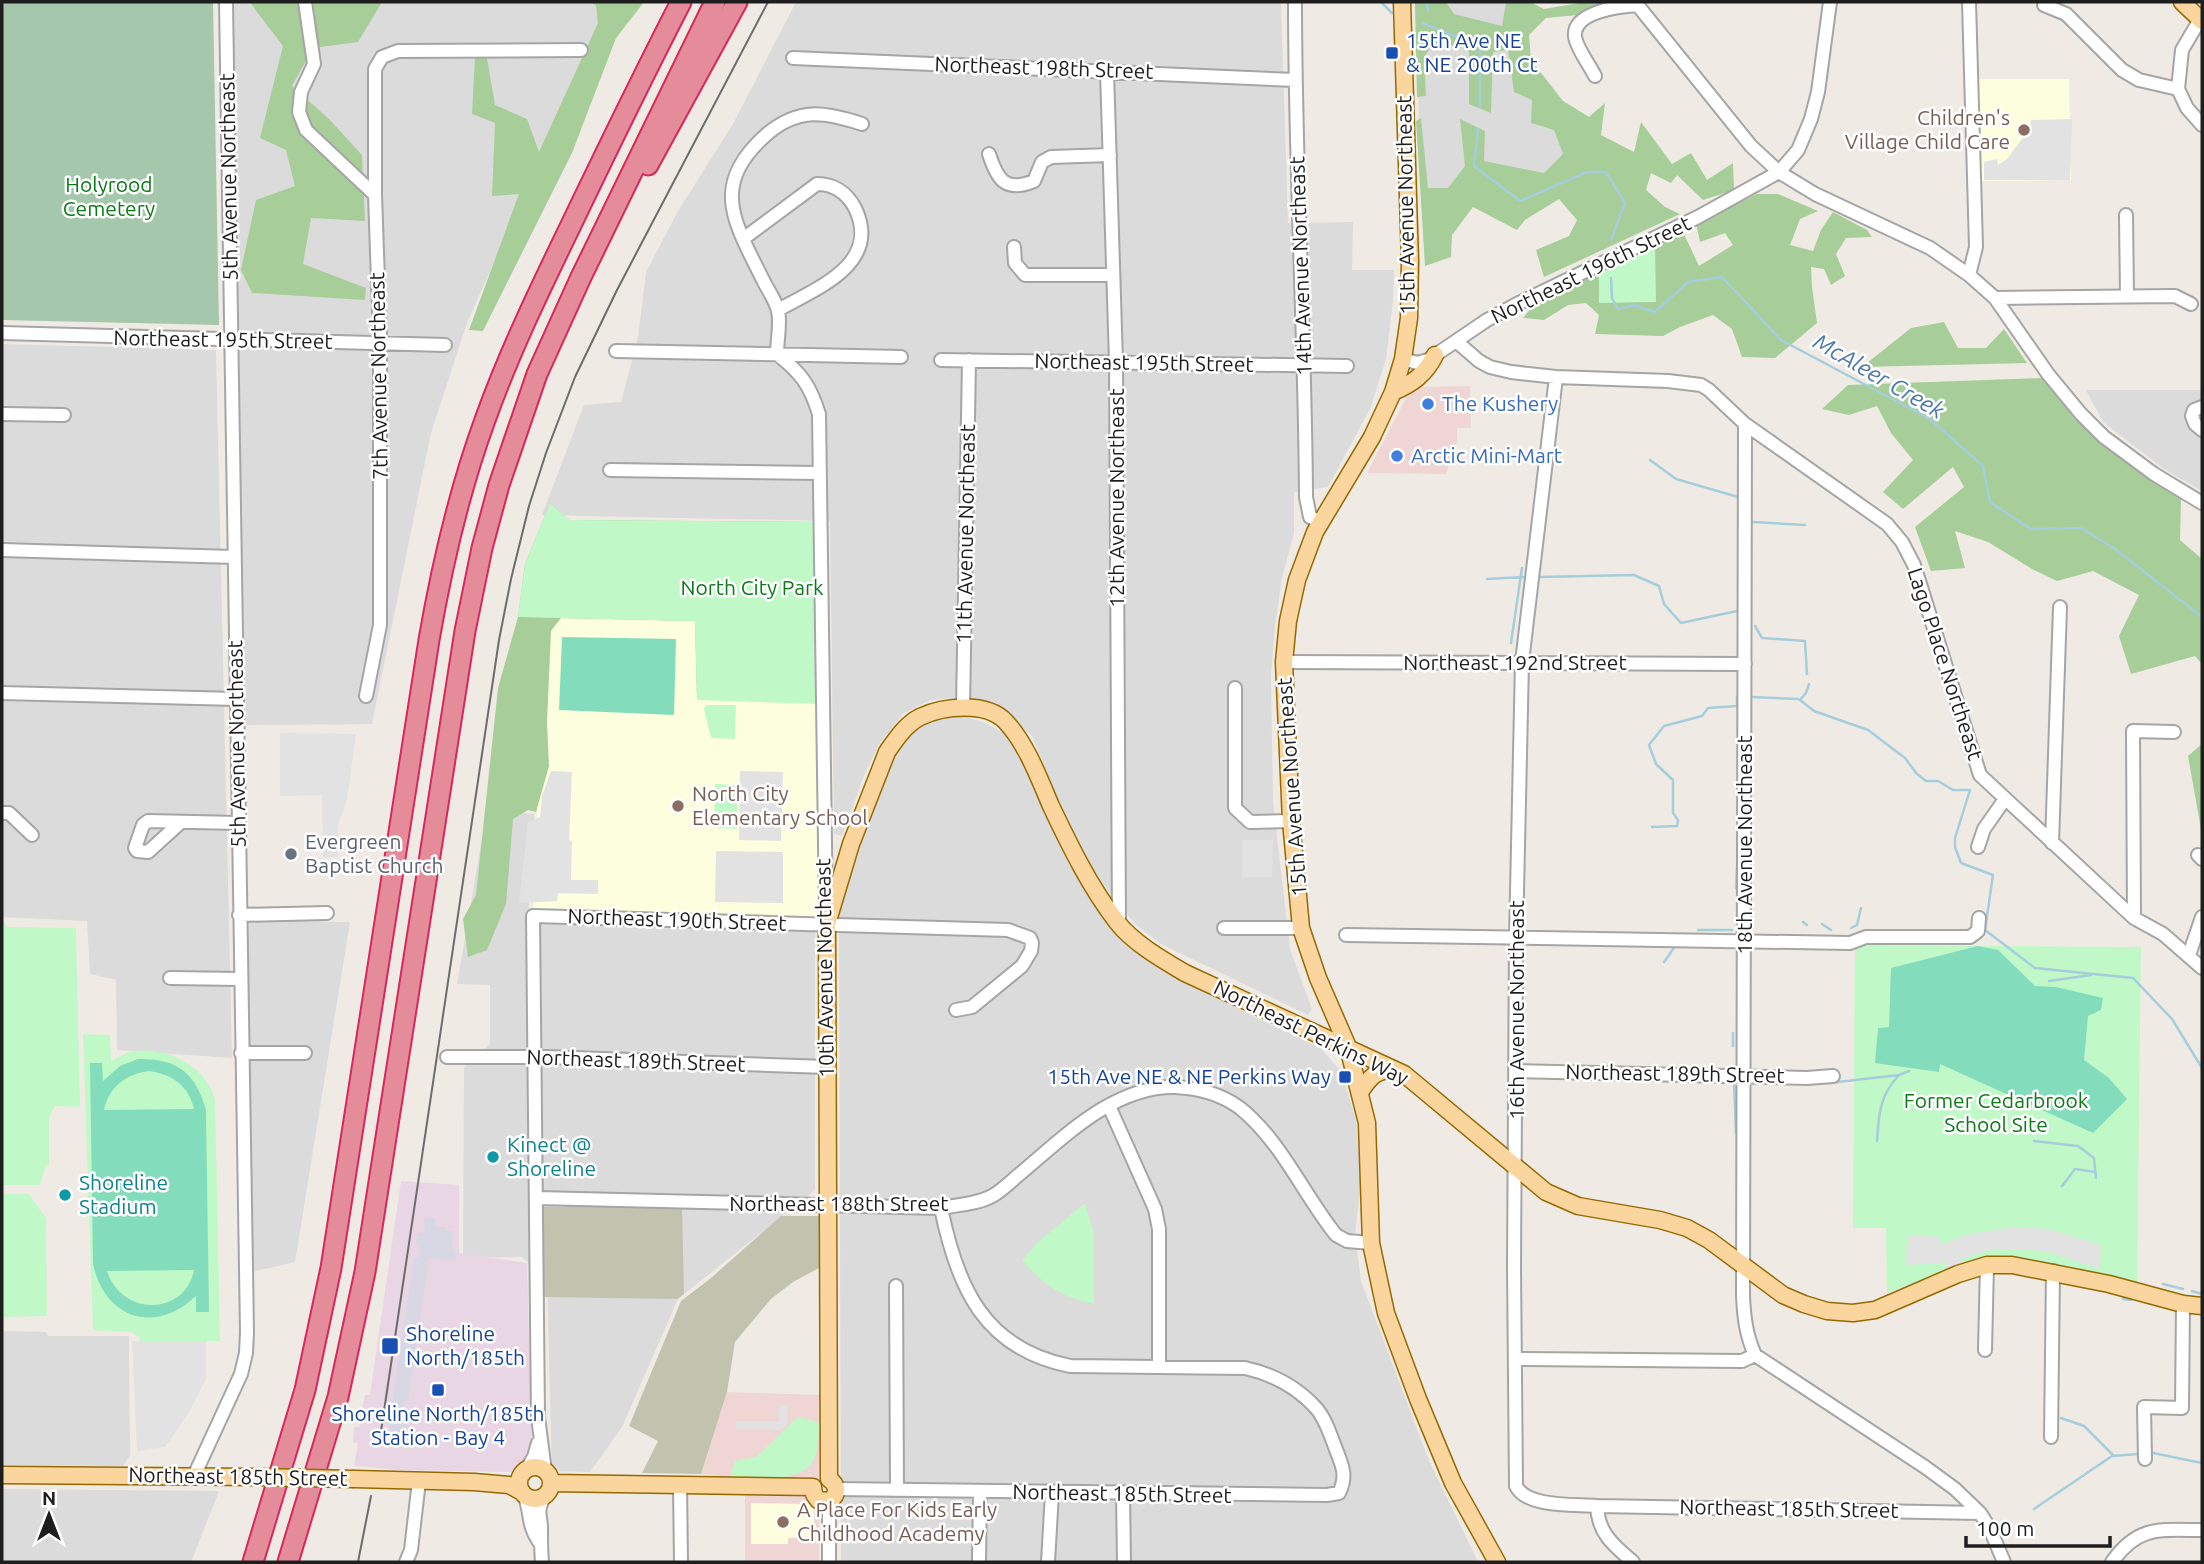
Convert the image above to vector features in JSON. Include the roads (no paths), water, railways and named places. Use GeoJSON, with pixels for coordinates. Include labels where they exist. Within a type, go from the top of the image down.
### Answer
{"type":"FeatureCollection","features":[{"type":"Feature","properties":{"kind":"highway"},"geometry":{"type":"LineString","coordinates":[[624,113],[669,2]]}},
{"type":"Feature","properties":{"kind":"highway"},"geometry":{"type":"LineString","coordinates":[[253,1562],[305,1390],[327,1287],[429,640],[455,516],[481,431],[505,369],[624,113],[681,2]]}},
{"type":"Feature","properties":{"kind":"highway"},"geometry":{"type":"LineString","coordinates":[[288,1562],[338,1398],[365,1272],[473,586],[499,485],[537,374],[581,277],[715,2]]}},
{"type":"Feature","properties":{"kind":"highway"},"geometry":{"type":"LineString","coordinates":[[581,277],[644,173],[737,2]]}},
{"type":"Feature","properties":{"kind":"main road","name":"15th Avenue Northeast"},"geometry":{"type":"LineString","coordinates":[[1402,2],[1410,301],[1403,359],[1393,392],[1372,438],[1321,522],[1297,580],[1287,621],[1284,662],[1291,821],[1301,928],[1318,978],[1349,1047],[1367,1122],[1371,1244],[1386,1313],[1453,1483],[1497,1562]]}},
{"type":"Feature","properties":{"kind":"main road"},"geometry":{"type":"LineString","coordinates":[[2182,2],[2202,19]]}},
{"type":"Feature","properties":{"kind":"main road"},"geometry":{"type":"LineString","coordinates":[[1393,392],[1429,370],[1435,355]]}},
{"type":"Feature","properties":{"kind":"main road","name":"Northeast Perkins Way"},"geometry":{"type":"LineString","coordinates":[[827,924],[859,821],[887,752],[896,739],[919,718],[946,709],[985,711],[1004,720],[1013,731],[1031,761],[1066,838],[1096,892],[1119,925],[1154,954],[1185,973],[1404,1074],[1515,1168],[1546,1192],[1562,1200],[1578,1206],[1660,1220],[1687,1228],[1709,1240],[1783,1295],[1827,1311],[1853,1313],[1875,1310],[1958,1274],[1987,1265],[2012,1265],[2053,1271],[2183,1304],[2202,1306]]}},
{"type":"Feature","properties":{"kind":"main road","name":"10th Avenue Northeast"},"geometry":{"type":"LineString","coordinates":[[827,924],[827,1206],[832,1490]]}},
{"type":"Feature","properties":{"kind":"main road"},"geometry":{"type":"LineString","coordinates":[[1360,1092],[1375,1072],[1393,1069]]}},
{"type":"Feature","properties":{"kind":"main road"},"geometry":{"type":"LineString","coordinates":[[536,1467],[547,1483],[534,1500],[522,1493],[519,1481],[525,1471],[536,1467]]}},
{"type":"Feature","properties":{"kind":"main road","name":"Northeast 185th Street"},"geometry":{"type":"LineString","coordinates":[[474,1482],[487,1477],[525,1471]]}},
{"type":"Feature","properties":{"kind":"main road","name":"Northeast 185th Street"},"geometry":{"type":"LineString","coordinates":[[2,1475],[474,1482],[509,1485],[522,1493]]}},
{"type":"Feature","properties":{"kind":"main road"},"geometry":{"type":"LineString","coordinates":[[547,1483],[813,1487],[821,1479],[832,1490]]}},
{"type":"Feature","properties":{"kind":"street","name":"5th Avenue Northeast"},"geometry":{"type":"LineString","coordinates":[[194,1476],[241,1374],[246,1353],[226,2]]}},
{"type":"Feature","properties":{"kind":"street"},"geometry":{"type":"LineString","coordinates":[[305,2],[314,64],[300,92],[299,112],[306,130],[375,195]]}},
{"type":"Feature","properties":{"kind":"street","name":"14th Avenue Northeast"},"geometry":{"type":"LineString","coordinates":[[1295,2],[1307,497],[1310,517],[1321,522]]}},
{"type":"Feature","properties":{"kind":"street"},"geometry":{"type":"LineString","coordinates":[[1779,172],[1798,150],[1811,119],[1818,92],[1830,2]]}},
{"type":"Feature","properties":{"kind":"street"},"geometry":{"type":"LineString","coordinates":[[1969,2],[1976,247],[1969,275]]}},
{"type":"Feature","properties":{"kind":"street"},"geometry":{"type":"LineString","coordinates":[[1595,76],[1575,38],[1576,30],[1583,20],[1597,12],[1637,4],[1751,146],[1779,172],[1815,194],[1930,248],[1969,275],[1995,298],[2048,374],[2104,437],[2154,474],[2202,503]]}},
{"type":"Feature","properties":{"kind":"street"},"geometry":{"type":"LineString","coordinates":[[2045,5],[2066,14],[2122,70],[2139,80],[2178,89]]}},
{"type":"Feature","properties":{"kind":"street"},"geometry":{"type":"LineString","coordinates":[[2202,19],[2182,50],[2178,89],[2187,108],[2202,125]]}},
{"type":"Feature","properties":{"kind":"street","name":"7th Avenue Northeast"},"geometry":{"type":"LineString","coordinates":[[366,696],[380,625],[380,344],[375,195],[375,69],[382,58],[398,51],[581,50]]}},
{"type":"Feature","properties":{"kind":"street","name":"Northeast 198th Street"},"geometry":{"type":"LineString","coordinates":[[793,58],[1295,80]]}},
{"type":"Feature","properties":{"kind":"street","name":"12th Avenue Northeast"},"geometry":{"type":"LineString","coordinates":[[1107,71],[1116,362],[1119,925]]}},
{"type":"Feature","properties":{"kind":"street"},"geometry":{"type":"LineString","coordinates":[[777,354],[778,310],[743,239],[731,205],[731,187],[736,171],[756,144],[777,126],[800,116],[818,113],[834,115],[862,124]]}},
{"type":"Feature","properties":{"kind":"street"},"geometry":{"type":"LineString","coordinates":[[989,154],[995,174],[1011,185],[1034,181],[1042,162],[1051,157],[1110,155]]}},
{"type":"Feature","properties":{"kind":"street","name":"Northeast 196th Street"},"geometry":{"type":"LineString","coordinates":[[1403,359],[1420,362],[1435,355],[1488,320],[1527,299],[1698,217],[1779,172]]}},
{"type":"Feature","properties":{"kind":"street"},"geometry":{"type":"LineString","coordinates":[[743,239],[817,184],[828,184],[840,189],[852,201],[859,215],[863,233],[862,245],[854,258],[839,275],[778,310]]}},
{"type":"Feature","properties":{"kind":"street"},"geometry":{"type":"LineString","coordinates":[[2126,215],[2127,296]]}},
{"type":"Feature","properties":{"kind":"street"},"geometry":{"type":"LineString","coordinates":[[1014,247],[1015,263],[1025,275],[1113,275]]}},
{"type":"Feature","properties":{"kind":"street"},"geometry":{"type":"LineString","coordinates":[[1995,298],[2175,296],[2191,304]]}},
{"type":"Feature","properties":{"kind":"street","name":"Northeast 195th Street"},"geometry":{"type":"LineString","coordinates":[[2,333],[445,345]]}},
{"type":"Feature","properties":{"kind":"street"},"geometry":{"type":"LineString","coordinates":[[1457,342],[1490,368],[1556,377],[1691,383],[1709,390],[1745,425]]}},
{"type":"Feature","properties":{"kind":"street"},"geometry":{"type":"LineString","coordinates":[[616,351],[901,357]]}},
{"type":"Feature","properties":{"kind":"street","name":"10th Avenue Northeast"},"geometry":{"type":"LineString","coordinates":[[777,354],[796,369],[811,388],[819,414],[827,924]]}},
{"type":"Feature","properties":{"kind":"street","name":"Northeast 195th Street"},"geometry":{"type":"LineString","coordinates":[[941,360],[1347,366]]}},
{"type":"Feature","properties":{"kind":"street","name":"11th Avenue Northeast"},"geometry":{"type":"LineString","coordinates":[[963,708],[969,360]]}},
{"type":"Feature","properties":{"kind":"street","name":"16th Avenue Northeast"},"geometry":{"type":"LineString","coordinates":[[1556,377],[1522,662],[1516,938],[1516,1486],[1520,1494],[1535,1501],[1597,1506]]}},
{"type":"Feature","properties":{"kind":"street"},"geometry":{"type":"LineString","coordinates":[[2202,407],[2194,410],[2192,416],[2195,425],[2202,430]]}},
{"type":"Feature","properties":{"kind":"street"},"geometry":{"type":"LineString","coordinates":[[2,414],[64,415]]}},
{"type":"Feature","properties":{"kind":"street","name":"18th Avenue Northeast"},"geometry":{"type":"LineString","coordinates":[[1745,425],[1744,1320],[1748,1340],[1755,1355]]}},
{"type":"Feature","properties":{"kind":"street","name":"Lago Place Northeast"},"geometry":{"type":"LineString","coordinates":[[1745,425],[1887,524],[1902,542],[1914,565],[1980,775],[2134,918],[2163,934],[2202,968]]}},
{"type":"Feature","properties":{"kind":"street"},"geometry":{"type":"LineString","coordinates":[[610,470],[819,473]]}},
{"type":"Feature","properties":{"kind":"street"},"geometry":{"type":"LineString","coordinates":[[2,550],[234,557]]}},
{"type":"Feature","properties":{"kind":"street"},"geometry":{"type":"LineString","coordinates":[[2052,843],[2060,607]]}},
{"type":"Feature","properties":{"kind":"street","name":"Northeast 192nd Street"},"geometry":{"type":"LineString","coordinates":[[1284,662],[1745,664]]}},
{"type":"Feature","properties":{"kind":"street"},"geometry":{"type":"LineString","coordinates":[[1235,688],[1235,808],[1250,822],[1291,821]]}},
{"type":"Feature","properties":{"kind":"street"},"geometry":{"type":"LineString","coordinates":[[2,693],[236,699]]}},
{"type":"Feature","properties":{"kind":"street"},"geometry":{"type":"LineString","coordinates":[[2134,918],[2133,731],[2174,732]]}},
{"type":"Feature","properties":{"kind":"street"},"geometry":{"type":"LineString","coordinates":[[1978,847],[1984,829],[2005,799]]}},
{"type":"Feature","properties":{"kind":"street"},"geometry":{"type":"LineString","coordinates":[[2,813],[9,813],[32,835]]}},
{"type":"Feature","properties":{"kind":"street"},"geometry":{"type":"LineString","coordinates":[[181,822],[238,823]]}},
{"type":"Feature","properties":{"kind":"street"},"geometry":{"type":"LineString","coordinates":[[239,915],[327,913]]}},
{"type":"Feature","properties":{"kind":"street","name":"Northeast 190th Street"},"geometry":{"type":"LineString","coordinates":[[534,1058],[533,916],[1008,930],[1030,939],[1031,951],[1023,966],[972,1007],[956,1010]]}},
{"type":"Feature","properties":{"kind":"street"},"geometry":{"type":"LineString","coordinates":[[2189,955],[2202,917]]}},
{"type":"Feature","properties":{"kind":"street"},"geometry":{"type":"LineString","coordinates":[[1346,935],[1850,943],[1866,937],[1970,937],[1978,931],[1979,918]]}},
{"type":"Feature","properties":{"kind":"street"},"geometry":{"type":"LineString","coordinates":[[1224,928],[1301,928]]}},
{"type":"Feature","properties":{"kind":"street"},"geometry":{"type":"LineString","coordinates":[[170,978],[240,979]]}},
{"type":"Feature","properties":{"kind":"street"},"geometry":{"type":"LineString","coordinates":[[241,1053],[305,1053]]}},
{"type":"Feature","properties":{"kind":"street","name":"Northeast 189th Street"},"geometry":{"type":"LineString","coordinates":[[447,1056],[826,1067]]}},
{"type":"Feature","properties":{"kind":"street"},"geometry":{"type":"LineString","coordinates":[[534,1058],[539,1439],[547,1483],[538,1515],[542,1530],[542,1562]]}},
{"type":"Feature","properties":{"kind":"street","name":"Northeast 189th Street"},"geometry":{"type":"LineString","coordinates":[[1517,1071],[1745,1074],[1807,1078],[1833,1076]]}},
{"type":"Feature","properties":{"kind":"street","name":"Northeast 188th Street"},"geometry":{"type":"LineString","coordinates":[[537,1198],[941,1208],[971,1203],[992,1196],[1073,1129],[1108,1106],[1138,1092],[1158,1087],[1204,1090],[1240,1108],[1262,1130],[1336,1235],[1347,1241],[1371,1244]]}},
{"type":"Feature","properties":{"kind":"street"},"geometry":{"type":"LineString","coordinates":[[941,1208],[949,1249],[965,1285],[984,1319],[1001,1337],[1027,1353],[1070,1366],[1159,1366],[1159,1229],[1155,1209],[1108,1106]]}},
{"type":"Feature","properties":{"kind":"street"},"geometry":{"type":"LineString","coordinates":[[1985,1350],[1987,1265]]}},
{"type":"Feature","properties":{"kind":"street"},"geometry":{"type":"LineString","coordinates":[[2051,1437],[2053,1271]]}},
{"type":"Feature","properties":{"kind":"street"},"geometry":{"type":"LineString","coordinates":[[896,1286],[898,1490]]}},
{"type":"Feature","properties":{"kind":"street"},"geometry":{"type":"LineString","coordinates":[[2145,1459],[2144,1407],[2182,1408],[2183,1304]]}},
{"type":"Feature","properties":{"kind":"street"},"geometry":{"type":"LineString","coordinates":[[1516,1359],[1742,1361],[1755,1355],[1932,1471],[1965,1497],[1990,1529],[2004,1562]]}},
{"type":"Feature","properties":{"kind":"street","name":"Northeast 185th Street"},"geometry":{"type":"LineString","coordinates":[[832,1490],[1123,1494],[1339,1493],[1345,1482],[1343,1467],[1326,1425],[1316,1408],[1270,1374],[1245,1368],[1159,1366]]}},
{"type":"Feature","properties":{"kind":"street"},"geometry":{"type":"LineString","coordinates":[[525,1471],[534,1457],[539,1439]]}},
{"type":"Feature","properties":{"kind":"street"},"geometry":{"type":"LineString","coordinates":[[406,1562],[414,1535],[419,1481]]}},
{"type":"Feature","properties":{"kind":"street"},"geometry":{"type":"LineString","coordinates":[[680,1485],[681,1562]]}},
{"type":"Feature","properties":{"kind":"street","name":"10th Avenue Northeast"},"geometry":{"type":"LineString","coordinates":[[829,1562],[832,1490]]}},
{"type":"Feature","properties":{"kind":"street"},"geometry":{"type":"LineString","coordinates":[[979,1562],[980,1492]]}},
{"type":"Feature","properties":{"kind":"street"},"geometry":{"type":"LineString","coordinates":[[522,1493],[528,1507],[529,1522],[540,1542]]}},
{"type":"Feature","properties":{"kind":"street"},"geometry":{"type":"LineString","coordinates":[[1048,1562],[1052,1493]]}},
{"type":"Feature","properties":{"kind":"street"},"geometry":{"type":"LineString","coordinates":[[1123,1494],[1124,1562]]}},
{"type":"Feature","properties":{"kind":"street"},"geometry":{"type":"LineString","coordinates":[[1597,1506],[1599,1526],[1608,1540],[1633,1562]]}},
{"type":"Feature","properties":{"kind":"street","name":"Northeast 185th Street"},"geometry":{"type":"LineString","coordinates":[[1597,1506],[1980,1514]]}},
{"type":"Feature","properties":{"kind":"street"},"geometry":{"type":"LineString","coordinates":[[2112,1562],[2134,1537],[2152,1532],[2202,1530]]}},
{"type":"Feature","properties":{"kind":"waterway","name":"McAleer Creek"},"geometry":{"type":"LineString","coordinates":[[1381,2],[1392,13]]}},
{"type":"Feature","properties":{"kind":"waterway"},"geometry":{"type":"LineString","coordinates":[[1427,2],[1428,11]]}},
{"type":"Feature","properties":{"kind":"waterway","name":"McAleer Creek"},"geometry":{"type":"LineString","coordinates":[[1422,23],[1480,46],[1480,106]]}},
{"type":"Feature","properties":{"kind":"waterway","name":"McAleer Creek"},"geometry":{"type":"LineString","coordinates":[[1478,129],[1474,166],[1520,201],[1587,172],[1606,172],[1625,203],[1611,240]]}},
{"type":"Feature","properties":{"kind":"waterway","name":"McAleer Creek"},"geometry":{"type":"LineString","coordinates":[[1611,278],[1612,298],[1618,309],[1634,305],[1655,312],[1688,282],[1722,277],[1781,340],[1930,419],[1983,466],[1990,502],[2031,529],[2081,528],[2115,549],[2202,617]]}},
{"type":"Feature","properties":{"kind":"waterway"},"geometry":{"type":"LineString","coordinates":[[1650,460],[1676,479],[1738,497]]}},
{"type":"Feature","properties":{"kind":"waterway"},"geometry":{"type":"LineString","coordinates":[[1753,522],[1805,525]]}},
{"type":"Feature","properties":{"kind":"waterway"},"geometry":{"type":"LineString","coordinates":[[1511,643],[1522,568]]}},
{"type":"Feature","properties":{"kind":"waterway"},"geometry":{"type":"LineString","coordinates":[[1539,577],[1634,575],[1659,586],[1664,604],[1681,623],[1737,611]]}},
{"type":"Feature","properties":{"kind":"waterway"},"geometry":{"type":"LineString","coordinates":[[1487,579],[1524,577]]}},
{"type":"Feature","properties":{"kind":"waterway"},"geometry":{"type":"LineString","coordinates":[[1755,626],[1762,638],[1805,641],[1807,674]]}},
{"type":"Feature","properties":{"kind":"waterway"},"geometry":{"type":"LineString","coordinates":[[1809,684],[1800,700],[1814,711],[1868,730],[1905,758],[1926,781],[1938,781],[1953,790],[1970,790],[1955,838],[1955,847],[1961,863],[1993,875],[1985,930],[2035,968],[2133,978],[2172,1019],[2202,1068]]}},
{"type":"Feature","properties":{"kind":"waterway"},"geometry":{"type":"LineString","coordinates":[[1652,827],[1677,826],[1678,820],[1673,813],[1673,780],[1656,764],[1649,745],[1664,726],[1702,716],[1708,708],[1737,706],[1737,697]]}},
{"type":"Feature","properties":{"kind":"waterway"},"geometry":{"type":"LineString","coordinates":[[1752,697],[1798,699]]}},
{"type":"Feature","properties":{"kind":"waterway"},"geometry":{"type":"LineString","coordinates":[[1736,888],[1737,867]]}},
{"type":"Feature","properties":{"kind":"waterway"},"geometry":{"type":"LineString","coordinates":[[1851,928],[1857,925],[1861,908]]}},
{"type":"Feature","properties":{"kind":"waterway"},"geometry":{"type":"LineString","coordinates":[[1803,922],[1807,925]]}},
{"type":"Feature","properties":{"kind":"waterway"},"geometry":{"type":"LineString","coordinates":[[1822,924],[1831,930]]}},
{"type":"Feature","properties":{"kind":"waterway"},"geometry":{"type":"LineString","coordinates":[[1698,930],[1732,930]]}},
{"type":"Feature","properties":{"kind":"waterway"},"geometry":{"type":"LineString","coordinates":[[1664,962],[1676,945]]}},
{"type":"Feature","properties":{"kind":"waterway"},"geometry":{"type":"LineString","coordinates":[[2049,981],[2091,975]]}},
{"type":"Feature","properties":{"kind":"waterway"},"geometry":{"type":"LineString","coordinates":[[1733,1033],[1733,1046]]}},
{"type":"Feature","properties":{"kind":"waterway"},"geometry":{"type":"LineString","coordinates":[[1829,1083],[1899,1075],[1909,1071]]}},
{"type":"Feature","properties":{"kind":"waterway"},"geometry":{"type":"LineString","coordinates":[[1877,1141],[1881,1106],[1887,1091],[1899,1075]]}},
{"type":"Feature","properties":{"kind":"waterway"},"geometry":{"type":"LineString","coordinates":[[1734,1081],[1736,1133]]}},
{"type":"Feature","properties":{"kind":"waterway"},"geometry":{"type":"LineString","coordinates":[[2034,1141],[2078,1146],[2094,1158],[2096,1178]]}},
{"type":"Feature","properties":{"kind":"waterway"},"geometry":{"type":"LineString","coordinates":[[2062,1186],[2075,1169],[2095,1172]]}},
{"type":"Feature","properties":{"kind":"waterway"},"geometry":{"type":"LineString","coordinates":[[2163,1284],[2183,1289]]}},
{"type":"Feature","properties":{"kind":"waterway"},"geometry":{"type":"LineString","coordinates":[[2192,1291],[2202,1294]]}},
{"type":"Feature","properties":{"kind":"waterway"},"geometry":{"type":"LineString","coordinates":[[2123,1299],[2135,1298]]}},
{"type":"Feature","properties":{"kind":"waterway"},"geometry":{"type":"LineString","coordinates":[[2061,1418],[2084,1426],[2114,1456]]}},
{"type":"Feature","properties":{"kind":"waterway"},"geometry":{"type":"LineString","coordinates":[[2153,1453],[2202,1463]]}},
{"type":"Feature","properties":{"kind":"waterway"},"geometry":{"type":"LineString","coordinates":[[2034,1509],[2112,1456],[2138,1454]]}},
{"type":"Feature","properties":{"kind":"tram line"},"geometry":{"type":"LineString","coordinates":[[380,1438],[499,640],[529,506],[575,377],[617,290],[768,2]]}},
{"type":"Feature","properties":{"kind":"tram line"},"geometry":{"type":"LineString","coordinates":[[358,1562],[371,1496]]}},
{"type":"Feature","properties":{"kind":"place","name":"15th Ave NE & NE 200th Ct"},"geometry":{"type":"Point","coordinates":[1392,53]}},
{"type":"Feature","properties":{"kind":"place","name":"Children's Village Child Care"},"geometry":{"type":"Point","coordinates":[2024,130]}},
{"type":"Feature","properties":{"kind":"place","name":"The Kushery"},"geometry":{"type":"Point","coordinates":[1428,404]}},
{"type":"Feature","properties":{"kind":"place","name":"Arctic Mini-Mart"},"geometry":{"type":"Point","coordinates":[1397,456]}},
{"type":"Feature","properties":{"kind":"place","name":"North City Elementary School"},"geometry":{"type":"Point","coordinates":[678,806]}},
{"type":"Feature","properties":{"kind":"place","name":"Evergreen Baptist Church"},"geometry":{"type":"Point","coordinates":[291,854]}},
{"type":"Feature","properties":{"kind":"place","name":"15th Ave NE & NE Perkins Way"},"geometry":{"type":"Point","coordinates":[1345,1077]}},
{"type":"Feature","properties":{"kind":"place","name":"Kinect @ Shoreline"},"geometry":{"type":"Point","coordinates":[493,1157]}},
{"type":"Feature","properties":{"kind":"place","name":"Shoreline Stadium"},"geometry":{"type":"Point","coordinates":[65,1195]}},
{"type":"Feature","properties":{"kind":"place","name":"Shoreline North/185th"},"geometry":{"type":"Point","coordinates":[390,1346]}},
{"type":"Feature","properties":{"kind":"place","name":"Shoreline North/185th Station - Bay 4"},"geometry":{"type":"Point","coordinates":[438,1390]}},
{"type":"Feature","properties":{"kind":"place","name":"A Place For Kids Early Childhood Academy"},"geometry":{"type":"Point","coordinates":[783,1522]}},
{"type":"Feature","properties":{"kind":"park label","name":"Holyrood Cemetery"},"geometry":{"type":"Point","coordinates":[109,197]}},
{"type":"Feature","properties":{"kind":"park label","name":"North City Park"},"geometry":{"type":"Point","coordinates":[752,588]}},
{"type":"Feature","properties":{"kind":"park label","name":"Former Cedarbrook School Site"},"geometry":{"type":"Point","coordinates":[1996,1113]}}]}
